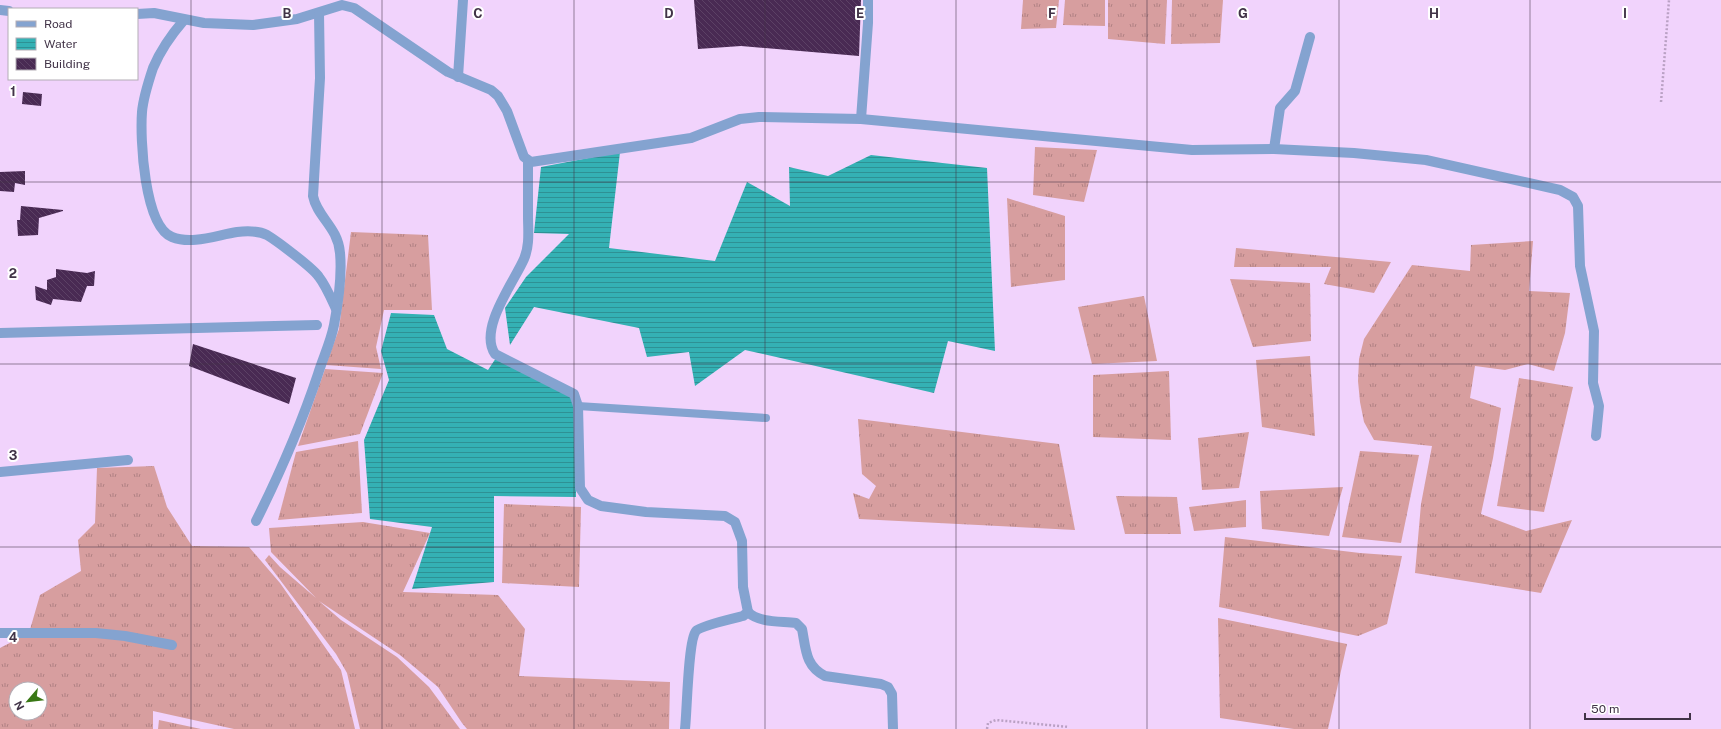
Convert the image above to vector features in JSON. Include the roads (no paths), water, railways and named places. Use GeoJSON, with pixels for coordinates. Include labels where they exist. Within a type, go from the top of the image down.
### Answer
{"type":"FeatureCollection","features":[{"type":"Feature","properties":{"kind":"street"},"geometry":{"type":"LineString","coordinates":[[458,77],[463,0]]}},
{"type":"Feature","properties":{"kind":"street"},"geometry":{"type":"LineString","coordinates":[[861,120],[868,23],[868,0]]}},
{"type":"Feature","properties":{"kind":"street"},"geometry":{"type":"LineString","coordinates":[[138,14],[154,13],[204,23],[253,25],[297,19],[342,5],[354,8],[448,72],[491,90],[498,96],[507,111],[524,157],[528,161],[534,162],[691,138],[706,134],[727,123],[740,119],[760,117],[861,120],[1165,148],[1219,151],[1274,149],[1354,153],[1426,160],[1556,189],[1573,197],[1578,206],[1580,266],[1594,331],[1593,384],[1599,406],[1596,436]]}},
{"type":"Feature","properties":{"kind":"street"},"geometry":{"type":"LineString","coordinates":[[256,521],[275,484],[305,412],[334,326],[340,275],[339,248],[335,234],[317,208],[313,196],[320,78],[319,13]]}},
{"type":"Feature","properties":{"kind":"street"},"geometry":{"type":"LineString","coordinates":[[184,20],[168,38],[153,68],[142,111],[142,140],[145,175],[149,198],[157,220],[167,234],[184,240],[199,239],[238,232],[266,234],[319,276],[336,309]]}},
{"type":"Feature","properties":{"kind":"street"},"geometry":{"type":"LineString","coordinates":[[1274,149],[1280,108],[1294,91],[1310,37]]}},
{"type":"Feature","properties":{"kind":"street"},"geometry":{"type":"LineString","coordinates":[[528,161],[528,248],[520,268],[499,306],[494,320],[490,341],[496,354],[574,394],[578,406],[580,488],[584,496],[588,500],[601,506],[646,512],[724,516],[735,522],[742,540],[743,588],[748,612],[751,616],[761,619],[796,623],[799,625],[802,629],[809,661],[817,672],[825,676],[881,684],[888,687],[892,694],[893,729]]}},
{"type":"Feature","properties":{"kind":"street"},"geometry":{"type":"LineString","coordinates":[[0,333],[317,325]]}},
{"type":"Feature","properties":{"kind":"street"},"geometry":{"type":"LineString","coordinates":[[0,472],[128,460]]}},
{"type":"Feature","properties":{"kind":"street"},"geometry":{"type":"LineString","coordinates":[[686,729],[690,658],[694,635],[697,630],[743,616],[748,612]]}},
{"type":"Feature","properties":{"kind":"street"},"geometry":{"type":"LineString","coordinates":[[0,632],[96,633],[125,636],[172,645]]}},
{"type":"Feature","properties":{"kind":"lane"},"geometry":{"type":"LineString","coordinates":[[578,406],[766,418]]}},
{"type":"Feature","properties":{"kind":"water"},"geometry":{"type":"Polygon","coordinates":[[[620,152],[609,248],[715,261],[747,182],[790,206],[789,167],[828,176],[871,155],[987,168],[995,351],[948,341],[934,393],[745,350],[695,386],[689,352],[647,357],[639,328],[534,307],[510,345],[505,308],[526,277],[569,234],[534,233],[541,167],[620,152]]]}},
{"type":"Feature","properties":{"kind":"water"},"geometry":{"type":"Polygon","coordinates":[[[391,313],[434,315],[447,349],[488,370],[496,358],[575,397],[576,497],[494,496],[494,582],[412,589],[432,527],[370,519],[364,440],[389,380],[381,351],[391,313]]]}}]}
